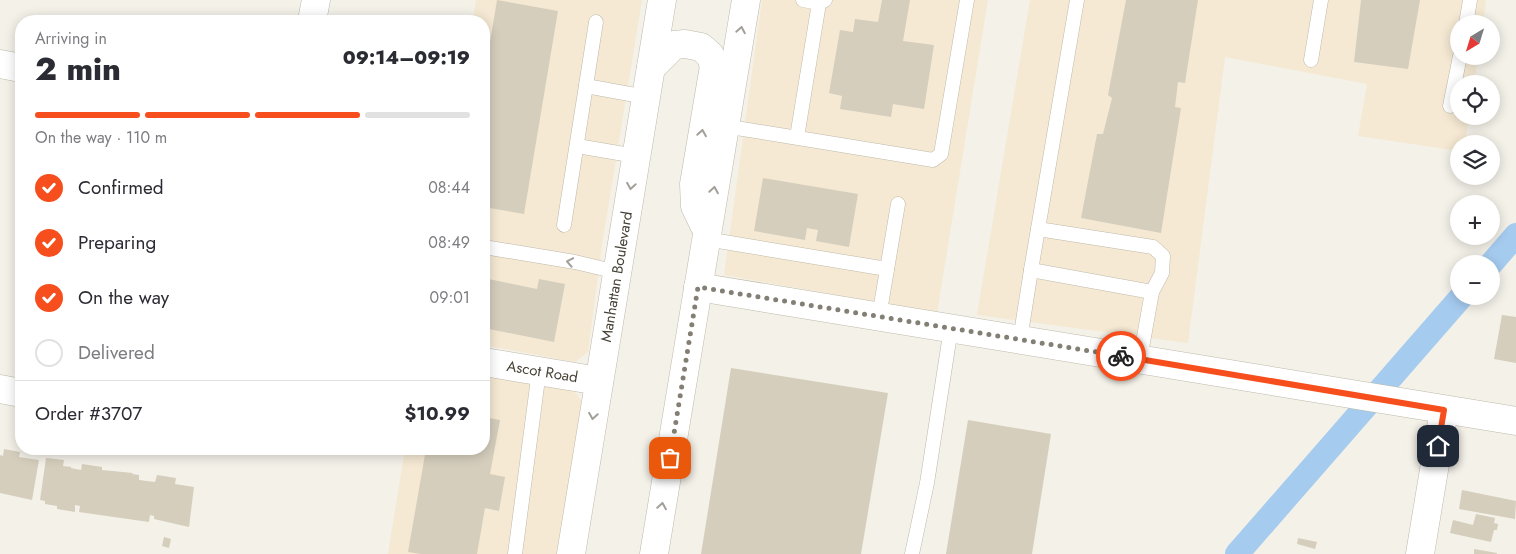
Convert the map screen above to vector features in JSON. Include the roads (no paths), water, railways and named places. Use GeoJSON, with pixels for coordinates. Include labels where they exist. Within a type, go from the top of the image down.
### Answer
{"type":"FeatureCollection","features":[{"type":"Feature","properties":{"kind":"street"},"geometry":{"type":"LineString","coordinates":[[313,15],[316,0]]}},
{"type":"Feature","properties":{"kind":"street","name":"Manhattan Boulevard"},"geometry":{"type":"LineString","coordinates":[[571,554],[662,0]]}},
{"type":"Feature","properties":{"kind":"street"},"geometry":{"type":"LineString","coordinates":[[654,554],[746,0]]}},
{"type":"Feature","properties":{"kind":"street"},"geometry":{"type":"LineString","coordinates":[[651,68],[674,45],[685,44],[700,47],[710,55],[714,66],[694,184],[695,206],[706,235]]}},
{"type":"Feature","properties":{"kind":"street"},"geometry":{"type":"LineString","coordinates":[[0,64],[15,67]]}},
{"type":"Feature","properties":{"kind":"street"},"geometry":{"type":"LineString","coordinates":[[698,287],[1516,421]]}},
{"type":"Feature","properties":{"kind":"street","name":"Ascot Road"},"geometry":{"type":"LineString","coordinates":[[490,363],[599,381]]}},
{"type":"Feature","properties":{"kind":"street"},"geometry":{"type":"LineString","coordinates":[[0,389],[15,392]]}},
{"type":"Feature","properties":{"kind":"street"},"geometry":{"type":"LineString","coordinates":[[1420,554],[1437,408]]}},
{"type":"Feature","properties":{"kind":"lane"},"geometry":{"type":"LineString","coordinates":[[797,137],[822,1],[803,0]]}},
{"type":"Feature","properties":{"kind":"lane"},"geometry":{"type":"LineString","coordinates":[[724,126],[933,160],[941,154],[967,0]]}},
{"type":"Feature","properties":{"kind":"lane"},"geometry":{"type":"LineString","coordinates":[[1020,340],[1077,0]]}},
{"type":"Feature","properties":{"kind":"lane"},"geometry":{"type":"LineString","coordinates":[[1311,60],[1321,0]]}},
{"type":"Feature","properties":{"kind":"lane"},"geometry":{"type":"LineString","coordinates":[[1468,15],[1470,0]]}},
{"type":"Feature","properties":{"kind":"lane"},"geometry":{"type":"LineString","coordinates":[[564,226],[596,22]]}},
{"type":"Feature","properties":{"kind":"lane"},"geometry":{"type":"LineString","coordinates":[[586,86],[646,97]]}},
{"type":"Feature","properties":{"kind":"lane"},"geometry":{"type":"LineString","coordinates":[[577,146],[636,156]]}},
{"type":"Feature","properties":{"kind":"lane"},"geometry":{"type":"LineString","coordinates":[[879,316],[898,204]]}},
{"type":"Feature","properties":{"kind":"lane"},"geometry":{"type":"LineString","coordinates":[[1038,229],[1153,248],[1163,256],[1162,273],[1152,292],[1140,359]]}},
{"type":"Feature","properties":{"kind":"lane"},"geometry":{"type":"LineString","coordinates":[[706,235],[887,269]]}},
{"type":"Feature","properties":{"kind":"lane"},"geometry":{"type":"LineString","coordinates":[[490,247],[575,262],[617,272]]}},
{"type":"Feature","properties":{"kind":"lane"},"geometry":{"type":"LineString","coordinates":[[1031,270],[1152,292]]}},
{"type":"Feature","properties":{"kind":"lane"},"geometry":{"type":"LineString","coordinates":[[912,554],[927,483],[951,328]]}},
{"type":"Feature","properties":{"kind":"lane"},"geometry":{"type":"LineString","coordinates":[[515,554],[539,371]]}},
{"type":"Feature","properties":{"kind":"waterway"},"geometry":{"type":"LineString","coordinates":[[1499,255],[1516,235]]}},
{"type":"Feature","properties":{"kind":"waterway"},"geometry":{"type":"LineString","coordinates":[[1237,554],[1454,305]]}}]}
